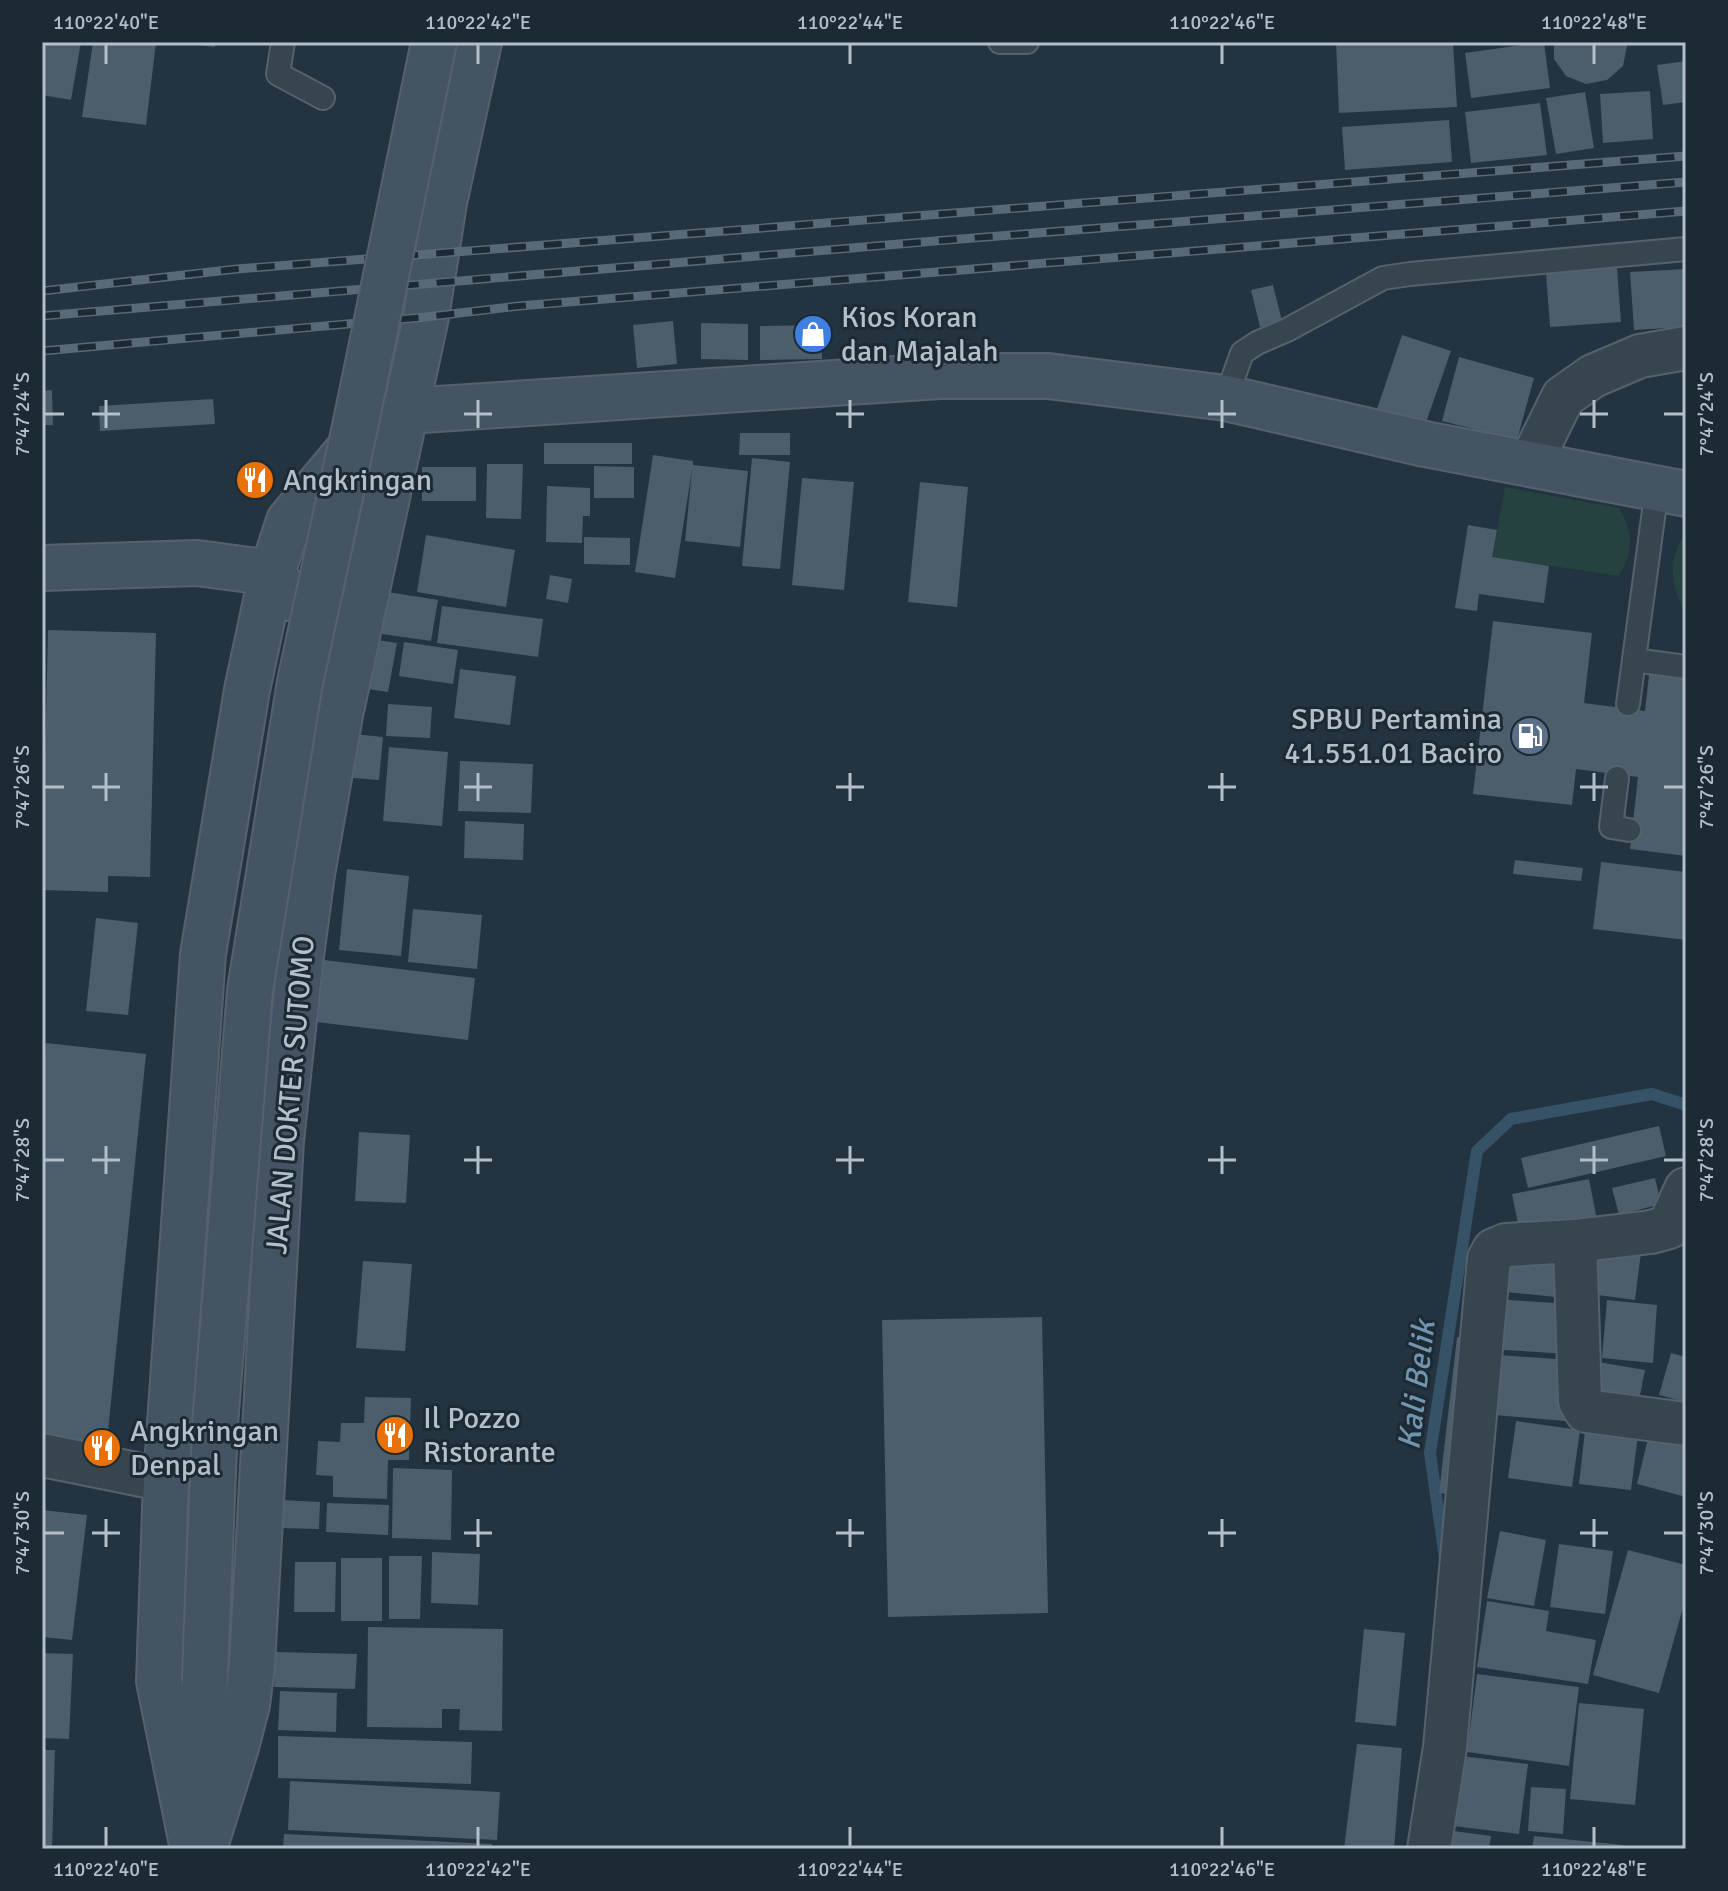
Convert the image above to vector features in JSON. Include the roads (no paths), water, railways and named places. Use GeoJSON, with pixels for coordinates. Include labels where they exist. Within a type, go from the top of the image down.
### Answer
{"type":"FeatureCollection","features":[{"type":"Feature","properties":{"kind":"main road"},"geometry":{"type":"LineString","coordinates":[[412,42],[414,94],[444,203]]}},
{"type":"Feature","properties":{"kind":"main road","name":"JALAN DOKTER SUTOMO"},"geometry":{"type":"LineString","coordinates":[[198,1849],[215,1424],[250,990],[300,682],[434,42]]}},
{"type":"Feature","properties":{"kind":"main road","name":"JALAN DOKTER SUTOMO"},"geometry":{"type":"LineString","coordinates":[[198,1849],[236,1747],[247,1705],[252,1665],[281,1141],[312,874],[340,715],[407,411],[444,203],[479,42]]}},
{"type":"Feature","properties":{"kind":"main road"},"geometry":{"type":"LineString","coordinates":[[198,1849],[159,1681],[166,1480],[203,954],[247,690],[272,573],[289,521],[361,435],[407,411],[940,376],[1048,376],[1226,398],[1425,444],[1672,491]]}},
{"type":"Feature","properties":{"kind":"main road"},"geometry":{"type":"LineString","coordinates":[[42,568],[197,563],[272,573],[349,678]]}},
{"type":"Feature","properties":{"kind":"main road"},"geometry":{"type":"LineString","coordinates":[[227,808],[256,788],[300,794],[323,819]]}},
{"type":"Feature","properties":{"kind":"street"},"geometry":{"type":"LineString","coordinates":[[1530,464],[1563,397],[1593,376],[1640,356],[1686,348]]}},
{"type":"Feature","properties":{"kind":"street"},"geometry":{"type":"LineString","coordinates":[[1429,1849],[1445,1747],[1489,1259],[1494,1250],[1506,1245],[1575,1241],[1669,1227],[1686,1189]]}},
{"type":"Feature","properties":{"kind":"street"},"geometry":{"type":"LineString","coordinates":[[1575,1241],[1580,1401],[1586,1411],[1686,1424]]}},
{"type":"Feature","properties":{"kind":"street"},"geometry":{"type":"LineString","coordinates":[[42,1455],[166,1480]]}},
{"type":"Feature","properties":{"kind":"lane"},"geometry":{"type":"LineString","coordinates":[[283,42],[278,74],[323,98]]}},
{"type":"Feature","properties":{"kind":"lane"},"geometry":{"type":"LineString","coordinates":[[1000,42],[1027,42]]}},
{"type":"Feature","properties":{"kind":"lane"},"geometry":{"type":"LineString","coordinates":[[1226,398],[1242,353],[1383,278],[1686,249]]}},
{"type":"Feature","properties":{"kind":"lane"},"geometry":{"type":"LineString","coordinates":[[1628,704],[1634,660],[1672,491]]}},
{"type":"Feature","properties":{"kind":"lane"},"geometry":{"type":"LineString","coordinates":[[1634,660],[1686,667]]}},
{"type":"Feature","properties":{"kind":"lane"},"geometry":{"type":"LineString","coordinates":[[1617,778],[1611,827],[1629,830]]}},
{"type":"Feature","properties":{"kind":"waterway","name":"Kali Belik"},"geometry":{"type":"LineString","coordinates":[[1445,1558],[1430,1453],[1477,1151],[1511,1119],[1652,1094],[1686,1105]]}},
{"type":"Feature","properties":{"kind":"railway"},"geometry":{"type":"LineString","coordinates":[[42,291],[237,269],[1686,156]]}},
{"type":"Feature","properties":{"kind":"railway"},"geometry":{"type":"LineString","coordinates":[[42,316],[1686,182]]}},
{"type":"Feature","properties":{"kind":"railway"},"geometry":{"type":"LineString","coordinates":[[42,351],[519,306],[1686,211]]}},
{"type":"Feature","properties":{"kind":"place","name":"Kios Koran dan Majalah"},"geometry":{"type":"Point","coordinates":[813,334]}},
{"type":"Feature","properties":{"kind":"place","name":"Angkringan"},"geometry":{"type":"Point","coordinates":[255,480]}},
{"type":"Feature","properties":{"kind":"place","name":"SPBU Pertamina 41.551.01 Baciro"},"geometry":{"type":"Point","coordinates":[1530,736]}},
{"type":"Feature","properties":{"kind":"place","name":"Il Pozzo Ristorante"},"geometry":{"type":"Point","coordinates":[395,1435]}},
{"type":"Feature","properties":{"kind":"place","name":"Angkringan Denpal"},"geometry":{"type":"Point","coordinates":[102,1448]}}]}
